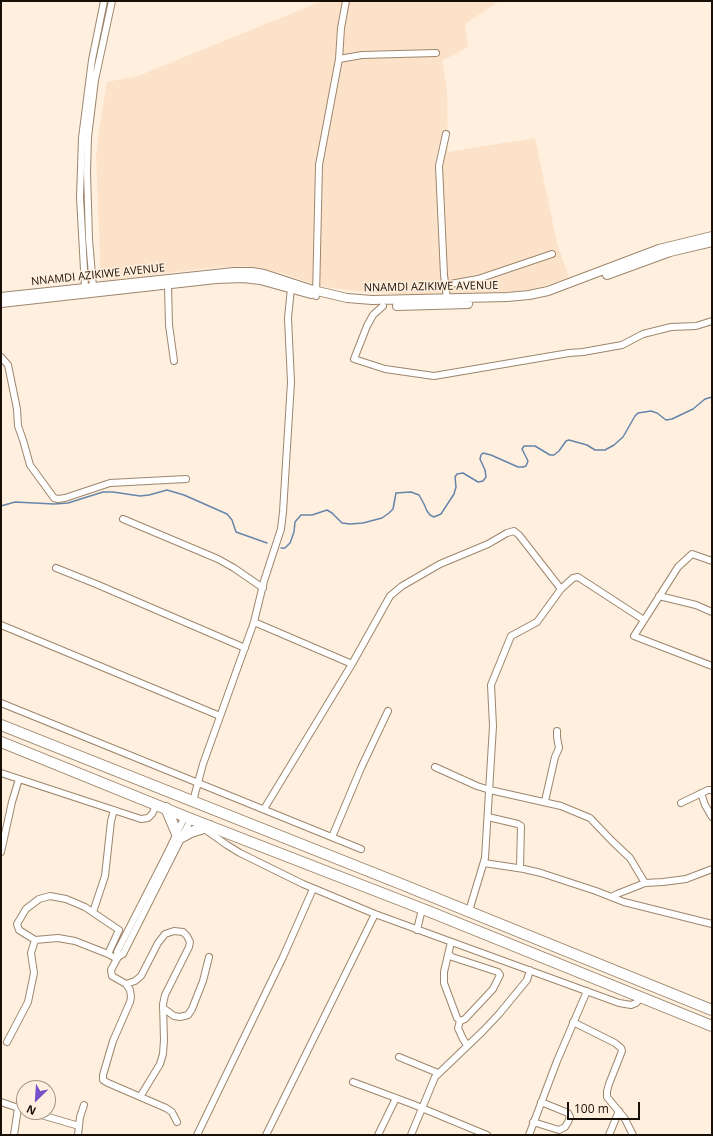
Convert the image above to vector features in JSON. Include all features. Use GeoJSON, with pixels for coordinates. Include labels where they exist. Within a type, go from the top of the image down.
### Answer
{"type":"FeatureCollection","features":[{"type":"Feature","properties":{"kind":"highway"},"geometry":{"type":"LineString","coordinates":[[1,725],[469,911],[712,1010]]}},
{"type":"Feature","properties":{"kind":"highway"},"geometry":{"type":"LineString","coordinates":[[1,742],[188,817],[206,827],[422,909],[712,1026]]}},
{"type":"Feature","properties":{"kind":"highway"},"geometry":{"type":"LineString","coordinates":[[161,806],[180,835],[206,827]]}},
{"type":"Feature","properties":{"kind":"main road","name":"NNAMDI AZIKIWE AVENUE"},"geometry":{"type":"LineString","coordinates":[[1,303],[216,279],[243,278],[260,280],[316,293],[372,300],[508,297],[537,294],[659,249],[712,236]]}},
{"type":"Feature","properties":{"kind":"main road","name":"NNAMDI AZIKIWE AVENUE"},"geometry":{"type":"LineString","coordinates":[[1,297],[222,272],[252,272],[276,277],[316,293],[354,303],[383,306],[506,302],[538,298],[563,291],[670,252],[712,242]]}},
{"type":"Feature","properties":{"kind":"street"},"geometry":{"type":"LineString","coordinates":[[89,287],[80,197],[82,138],[92,60],[104,1]]}},
{"type":"Feature","properties":{"kind":"street"},"geometry":{"type":"LineString","coordinates":[[89,287],[87,172],[88,136],[95,80],[112,1]]}},
{"type":"Feature","properties":{"kind":"street"},"geometry":{"type":"LineString","coordinates":[[316,293],[319,165],[339,59],[341,28],[346,1]]}},
{"type":"Feature","properties":{"kind":"street"},"geometry":{"type":"LineString","coordinates":[[339,59],[362,55],[436,53]]}},
{"type":"Feature","properties":{"kind":"street"},"geometry":{"type":"LineString","coordinates":[[446,134],[439,166],[447,299]]}},
{"type":"Feature","properties":{"kind":"street"},"geometry":{"type":"LineString","coordinates":[[445,285],[478,279],[552,254]]}},
{"type":"Feature","properties":{"kind":"street"},"geometry":{"type":"LineString","coordinates":[[168,284],[169,325],[174,361]]}},
{"type":"Feature","properties":{"kind":"street"},"geometry":{"type":"LineString","coordinates":[[193,801],[203,764],[254,622],[281,529],[291,382],[288,318],[291,288]]}},
{"type":"Feature","properties":{"kind":"street"},"geometry":{"type":"LineString","coordinates":[[383,306],[373,314],[354,359],[385,369],[434,376],[622,345],[643,334],[671,327],[696,326],[712,321]]}},
{"type":"Feature","properties":{"kind":"street"},"geometry":{"type":"LineString","coordinates":[[1,357],[8,365],[17,409],[18,426],[30,464],[54,498],[65,498],[110,483],[186,479]]}},
{"type":"Feature","properties":{"kind":"street"},"geometry":{"type":"LineString","coordinates":[[123,519],[218,559],[263,588]]}},
{"type":"Feature","properties":{"kind":"street"},"geometry":{"type":"LineString","coordinates":[[264,809],[352,664],[390,596],[421,574],[440,564],[488,544],[507,533],[514,531],[519,535],[561,589]]}},
{"type":"Feature","properties":{"kind":"street"},"geometry":{"type":"LineString","coordinates":[[712,561],[692,554],[678,567],[634,636],[712,666]]}},
{"type":"Feature","properties":{"kind":"street"},"geometry":{"type":"LineString","coordinates":[[56,568],[245,648]]}},
{"type":"Feature","properties":{"kind":"street"},"geometry":{"type":"LineString","coordinates":[[469,911],[484,863],[490,790],[493,726],[491,685],[511,636],[537,622],[561,589],[574,578],[578,577],[644,620]]}},
{"type":"Feature","properties":{"kind":"street"},"geometry":{"type":"LineString","coordinates":[[659,596],[696,605],[712,612]]}},
{"type":"Feature","properties":{"kind":"street"},"geometry":{"type":"LineString","coordinates":[[254,622],[352,664]]}},
{"type":"Feature","properties":{"kind":"street"},"geometry":{"type":"LineString","coordinates":[[1,625],[220,716]]}},
{"type":"Feature","properties":{"kind":"street"},"geometry":{"type":"LineString","coordinates":[[1,703],[361,849]]}},
{"type":"Feature","properties":{"kind":"street"},"geometry":{"type":"LineString","coordinates":[[332,837],[361,768],[388,711]]}},
{"type":"Feature","properties":{"kind":"street"},"geometry":{"type":"LineString","coordinates":[[545,801],[555,757],[559,748],[557,737],[558,731]]}},
{"type":"Feature","properties":{"kind":"street"},"geometry":{"type":"LineString","coordinates":[[435,767],[477,786],[545,801],[590,818],[630,858],[645,883]]}},
{"type":"Feature","properties":{"kind":"street"},"geometry":{"type":"LineString","coordinates":[[1,773],[141,819],[148,818],[161,806]]}},
{"type":"Feature","properties":{"kind":"street"},"geometry":{"type":"LineString","coordinates":[[1,852],[12,802],[19,779]]}},
{"type":"Feature","properties":{"kind":"street"},"geometry":{"type":"LineString","coordinates":[[681,803],[700,793],[712,790]]}},
{"type":"Feature","properties":{"kind":"street"},"geometry":{"type":"LineString","coordinates":[[700,793],[712,817]]}},
{"type":"Feature","properties":{"kind":"street"},"geometry":{"type":"LineString","coordinates":[[93,912],[105,876],[111,821],[114,810]]}},
{"type":"Feature","properties":{"kind":"street"},"geometry":{"type":"LineString","coordinates":[[177,1122],[172,1112],[166,1108],[103,1080],[104,1068],[113,1041],[130,1002],[130,990],[126,984],[112,976],[111,970],[118,958],[123,954],[188,817]]}},
{"type":"Feature","properties":{"kind":"street"},"geometry":{"type":"LineString","coordinates":[[488,817],[521,826],[520,868]]}},
{"type":"Feature","properties":{"kind":"street"},"geometry":{"type":"LineString","coordinates":[[206,827],[227,845],[240,853],[312,888],[375,914],[619,1003],[631,1005],[636,1003],[641,998]]}},
{"type":"Feature","properties":{"kind":"street"},"geometry":{"type":"LineString","coordinates":[[484,863],[520,868],[541,873],[651,910],[712,924]]}},
{"type":"Feature","properties":{"kind":"street"},"geometry":{"type":"LineString","coordinates":[[611,897],[645,883],[686,878],[712,869]]}},
{"type":"Feature","properties":{"kind":"street"},"geometry":{"type":"LineString","coordinates":[[197,1135],[283,957],[312,888]]}},
{"type":"Feature","properties":{"kind":"street"},"geometry":{"type":"LineString","coordinates":[[108,954],[119,930],[93,912],[66,899],[50,896],[39,900],[26,909],[17,924],[18,930],[35,940],[58,938],[66,939],[75,941],[118,958]]}},
{"type":"Feature","properties":{"kind":"street"},"geometry":{"type":"LineString","coordinates":[[417,930],[422,909]]}},
{"type":"Feature","properties":{"kind":"street"},"geometry":{"type":"LineString","coordinates":[[266,1135],[375,914]]}},
{"type":"Feature","properties":{"kind":"street"},"geometry":{"type":"LineString","coordinates":[[126,984],[135,981],[141,976],[158,943],[165,934],[174,931],[183,932],[187,936],[190,942],[189,947],[166,995],[163,1008],[164,1040],[160,1064],[140,1097]]}},
{"type":"Feature","properties":{"kind":"street"},"geometry":{"type":"LineString","coordinates":[[7,1042],[28,1002],[34,973],[30,953],[35,940]]}},
{"type":"Feature","properties":{"kind":"street"},"geometry":{"type":"LineString","coordinates":[[451,942],[444,972],[444,983],[456,1018],[460,1021]]}},
{"type":"Feature","properties":{"kind":"street"},"geometry":{"type":"LineString","coordinates":[[449,954],[452,957],[498,972],[500,975],[489,994],[465,1019],[460,1021],[458,1028],[467,1045]]}},
{"type":"Feature","properties":{"kind":"street"},"geometry":{"type":"LineString","coordinates":[[163,1008],[174,1016],[180,1017],[188,1015],[192,1009],[203,981],[209,957]]}},
{"type":"Feature","properties":{"kind":"street"},"geometry":{"type":"LineString","coordinates":[[411,1135],[435,1077],[467,1045],[483,1032],[499,1014],[527,980],[530,970]]}},
{"type":"Feature","properties":{"kind":"street"},"geometry":{"type":"LineString","coordinates":[[528,1135],[586,991]]}},
{"type":"Feature","properties":{"kind":"street"},"geometry":{"type":"LineString","coordinates":[[573,1022],[609,1039],[621,1048],[622,1052],[606,1092],[607,1097],[630,1126],[633,1135]]}},
{"type":"Feature","properties":{"kind":"street"},"geometry":{"type":"LineString","coordinates":[[399,1057],[438,1074]]}},
{"type":"Feature","properties":{"kind":"street"},"geometry":{"type":"LineString","coordinates":[[353,1082],[483,1134]]}},
{"type":"Feature","properties":{"kind":"street"},"geometry":{"type":"LineString","coordinates":[[378,1135],[396,1098]]}},
{"type":"Feature","properties":{"kind":"street"},"geometry":{"type":"LineString","coordinates":[[1,1102],[16,1107]]}},
{"type":"Feature","properties":{"kind":"street"},"geometry":{"type":"LineString","coordinates":[[533,1122],[559,1130],[565,1127],[570,1117],[568,1113],[541,1102]]}},
{"type":"Feature","properties":{"kind":"street"},"geometry":{"type":"LineString","coordinates":[[78,1135],[78,1126],[84,1105]]}},
{"type":"Feature","properties":{"kind":"street"},"geometry":{"type":"LineString","coordinates":[[609,1135],[618,1111]]}},
{"type":"Feature","properties":{"kind":"street"},"geometry":{"type":"LineString","coordinates":[[56,1119],[78,1126]]}},
{"type":"Feature","properties":{"kind":"street"},"geometry":{"type":"LineString","coordinates":[[14,1135],[18,1120]]}},
{"type":"Feature","properties":{"kind":"shaded area"},"geometry":{"type":"Polygon","coordinates":[[[322,1],[499,1],[465,24],[468,47],[442,61],[447,90],[448,152],[535,138],[557,243],[569,278],[529,290],[456,295],[405,295],[355,291],[320,286],[281,273],[245,266],[210,268],[101,281],[96,156],[107,82],[138,76],[322,1]]]}},
{"type":"Feature","properties":{"kind":"waterway"},"geometry":{"type":"LineString","coordinates":[[281,548],[285,548],[290,543],[294,532],[295,522],[301,515],[312,515],[327,510],[342,523],[363,523],[382,518],[389,513],[393,509],[396,493],[411,492],[419,495],[427,511],[434,517],[441,514],[454,494],[456,487],[455,477],[457,474],[463,473],[478,482],[483,481],[486,477],[485,470],[480,459],[483,453],[518,467],[523,467],[526,466],[528,461],[522,449],[524,446],[535,446],[550,455],[554,455],[566,441],[569,440],[587,445],[595,450],[605,450],[614,445],[623,437],[638,413],[651,411],[657,413],[666,420],[672,419],[693,409],[705,399],[712,397]]}},
{"type":"Feature","properties":{"kind":"waterway"},"geometry":{"type":"LineString","coordinates":[[1,506],[15,502],[54,504],[68,503],[103,492],[140,496],[167,490],[184,495],[227,514],[232,520],[236,532],[267,543]]}}]}
